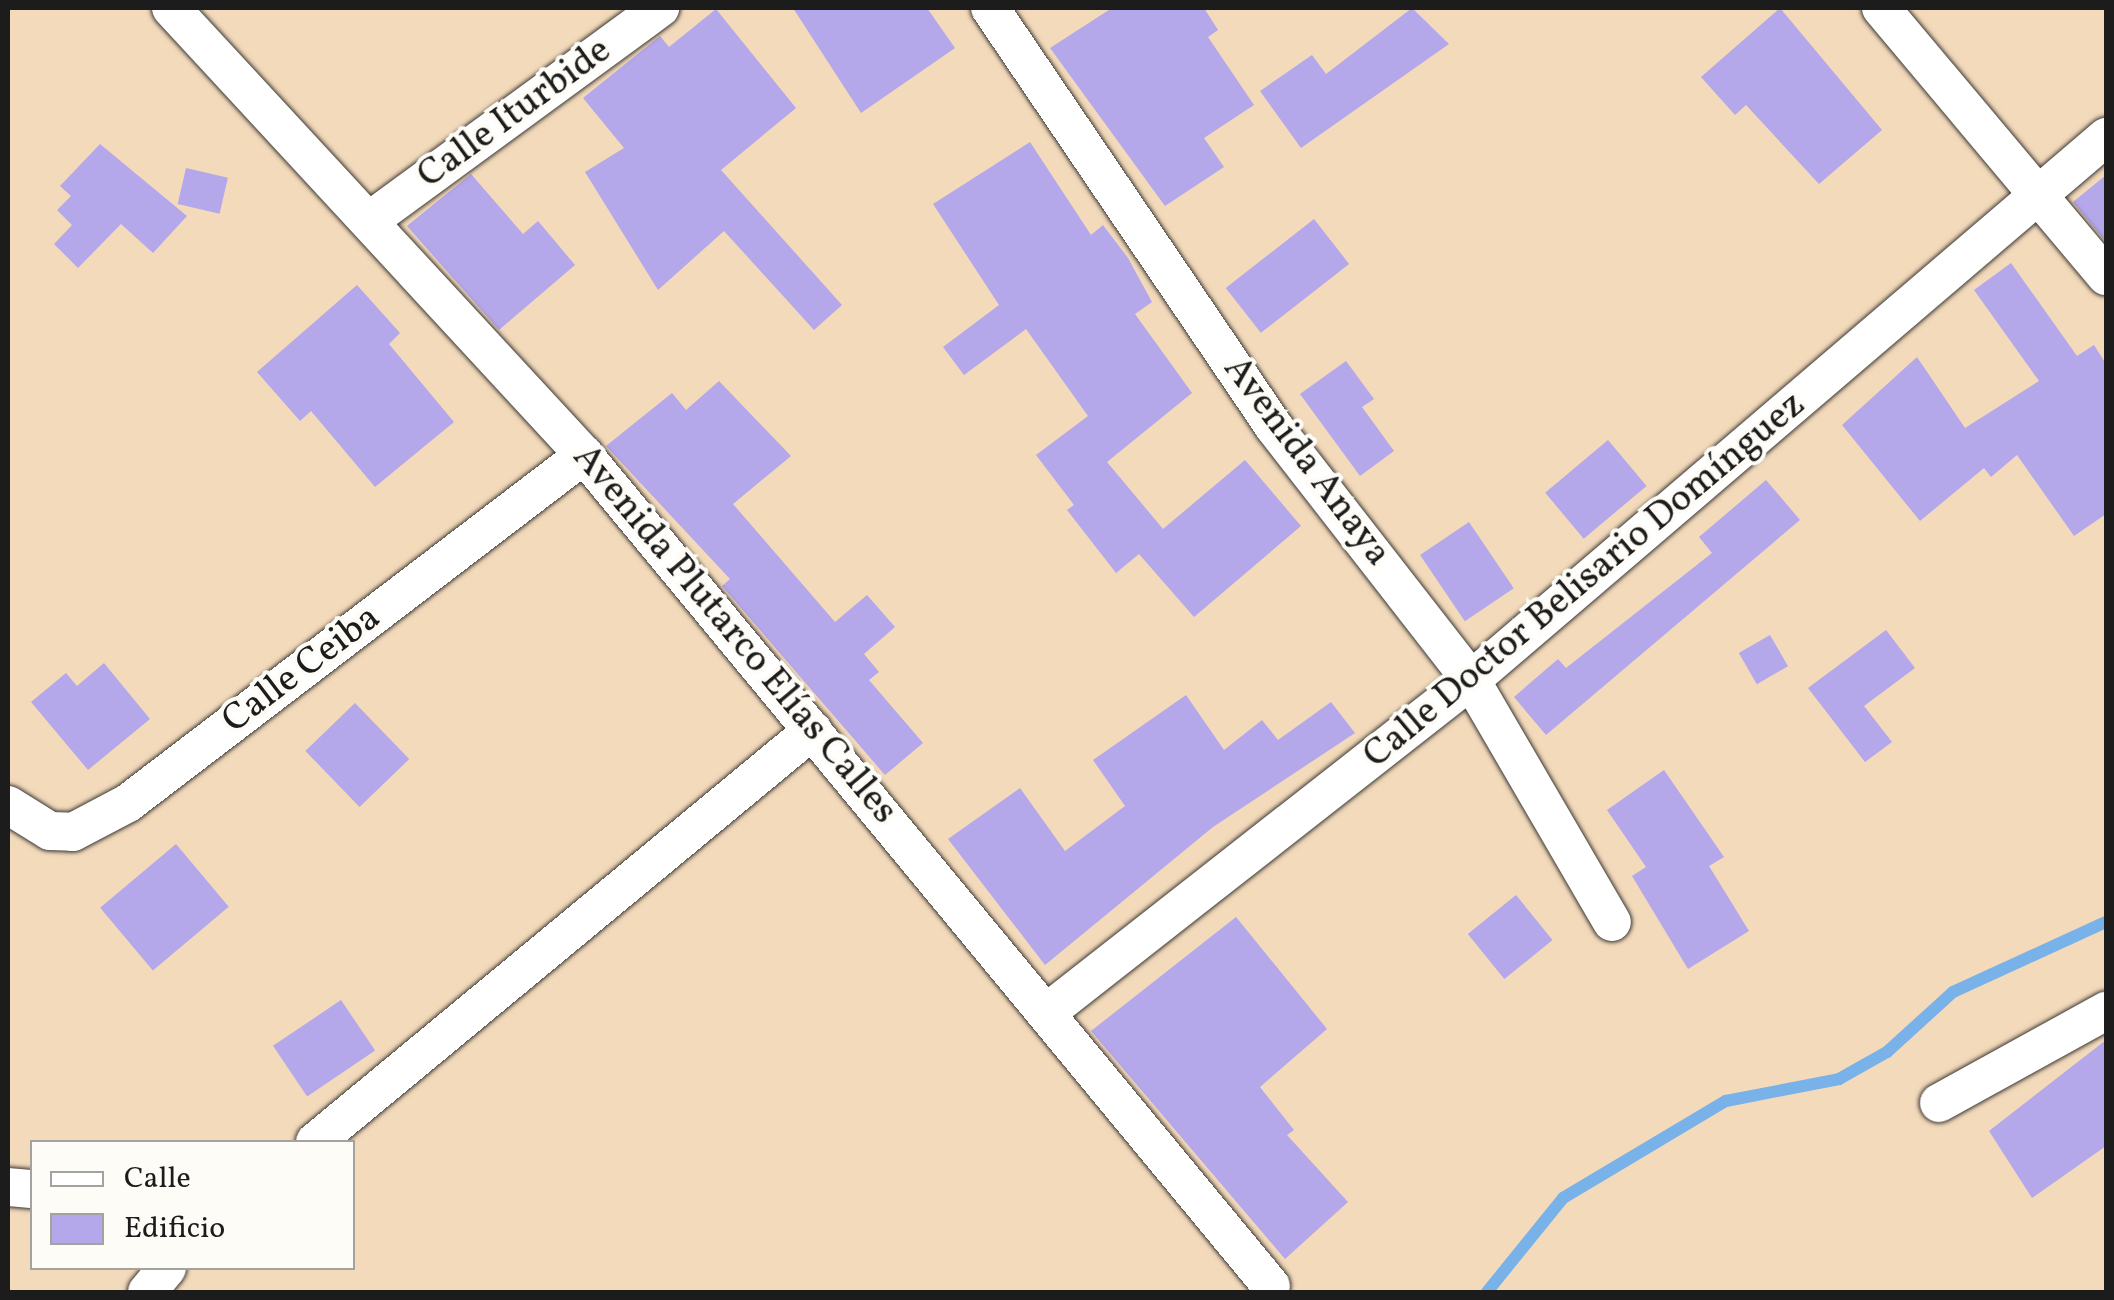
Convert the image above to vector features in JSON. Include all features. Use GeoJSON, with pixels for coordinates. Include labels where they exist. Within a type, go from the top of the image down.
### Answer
{"type":"FeatureCollection","features":[{"type":"Feature","properties":{"kind":"street","name":"Avenida Plutarco Elías Calles"},"geometry":{"type":"LineString","coordinates":[[171,8],[584,455],[1050,1010],[1271,1286]]}},
{"type":"Feature","properties":{"kind":"street","name":"Calle Iturbide"},"geometry":{"type":"LineString","coordinates":[[369,220],[660,8]]}},
{"type":"Feature","properties":{"kind":"street","name":"Avenida Anaya"},"geometry":{"type":"LineString","coordinates":[[990,8],[1274,427],[1471,680],[1612,922]]}},
{"type":"Feature","properties":{"kind":"street"},"geometry":{"type":"LineString","coordinates":[[1882,8],[2106,276]]}},
{"type":"Feature","properties":{"kind":"street","name":"Calle Doctor Belisario Domínguez"},"geometry":{"type":"LineString","coordinates":[[1050,1010],[1471,680],[2040,197],[2106,136]]}},
{"type":"Feature","properties":{"kind":"street","name":"Calle Ceiba"},"geometry":{"type":"LineString","coordinates":[[8,805],[50,832],[73,832],[112,812],[584,455]]}},
{"type":"Feature","properties":{"kind":"street"},"geometry":{"type":"LineString","coordinates":[[317,1140],[813,730]]}},
{"type":"Feature","properties":{"kind":"street"},"geometry":{"type":"LineString","coordinates":[[1939,1103],[2106,1011]]}},
{"type":"Feature","properties":{"kind":"building"},"geometry":{"type":"Polygon","coordinates":[[[793,8],[927,8],[955,48],[861,113],[793,8]]]}},
{"type":"Feature","properties":{"kind":"building"},"geometry":{"type":"Polygon","coordinates":[[[1112,8],[1204,8],[1218,30],[1208,37],[1254,105],[1204,138],[1224,167],[1165,206],[1050,48],[1112,8]]]}},
{"type":"Feature","properties":{"kind":"building"},"geometry":{"type":"Polygon","coordinates":[[[1412,8],[1449,44],[1301,148],[1260,91],[1312,55],[1326,74],[1412,8]]]}},
{"type":"Feature","properties":{"kind":"building"},"geometry":{"type":"Polygon","coordinates":[[[1780,8],[1882,130],[1819,184],[1746,105],[1735,115],[1701,77],[1780,8]]]}},
{"type":"Feature","properties":{"kind":"building"},"geometry":{"type":"Polygon","coordinates":[[[716,9],[796,108],[721,170],[842,305],[814,330],[724,231],[658,290],[585,172],[624,148],[583,98],[660,36],[669,47],[716,9]]]}},
{"type":"Feature","properties":{"kind":"building"},"geometry":{"type":"Polygon","coordinates":[[[1030,142],[1091,235],[1103,225],[1128,258],[1152,302],[1135,314],[1192,393],[1107,462],[1163,529],[1245,460],[1301,526],[1194,617],[1139,554],[1116,573],[1067,510],[1074,505],[1036,455],[1088,416],[1026,329],[964,375],[943,347],[999,305],[933,204],[1030,142]]]}},
{"type":"Feature","properties":{"kind":"building"},"geometry":{"type":"Polygon","coordinates":[[[100,144],[187,216],[153,253],[121,224],[78,268],[54,244],[72,225],[57,210],[71,196],[60,186],[100,144]]]}},
{"type":"Feature","properties":{"kind":"building"},"geometry":{"type":"Polygon","coordinates":[[[186,168],[228,178],[220,214],[178,204],[186,168]]]}},
{"type":"Feature","properties":{"kind":"building"},"geometry":{"type":"Polygon","coordinates":[[[471,174],[523,234],[538,221],[575,265],[499,330],[407,226],[471,174]]]}},
{"type":"Feature","properties":{"kind":"building"},"geometry":{"type":"Polygon","coordinates":[[[2106,175],[2106,242],[2073,202],[2106,175]]]}},
{"type":"Feature","properties":{"kind":"building"},"geometry":{"type":"Polygon","coordinates":[[[1314,219],[1349,264],[1261,333],[1226,288],[1314,219]]]}},
{"type":"Feature","properties":{"kind":"building"},"geometry":{"type":"Polygon","coordinates":[[[2011,263],[2077,356],[2094,345],[2106,364],[2106,514],[2074,536],[2017,455],[1991,477],[1984,468],[1920,521],[1842,425],[1917,357],[1965,428],[2039,381],[1974,290],[2011,263]]]}},
{"type":"Feature","properties":{"kind":"building"},"geometry":{"type":"Polygon","coordinates":[[[357,285],[400,333],[389,344],[454,422],[375,487],[311,411],[300,421],[257,372],[357,285]]]}},
{"type":"Feature","properties":{"kind":"building"},"geometry":{"type":"Polygon","coordinates":[[[1346,361],[1374,399],[1362,407],[1394,451],[1360,476],[1300,394],[1346,361]]]}},
{"type":"Feature","properties":{"kind":"building"},"geometry":{"type":"Polygon","coordinates":[[[719,381],[791,456],[733,504],[835,622],[867,595],[895,627],[864,654],[879,672],[869,680],[923,743],[885,775],[722,586],[730,579],[606,446],[672,393],[686,410],[719,381]]]}},
{"type":"Feature","properties":{"kind":"building"},"geometry":{"type":"Polygon","coordinates":[[[1608,440],[1647,486],[1584,539],[1545,493],[1608,440]]]}},
{"type":"Feature","properties":{"kind":"building"},"geometry":{"type":"Polygon","coordinates":[[[1766,480],[1800,520],[1546,735],[1514,697],[1558,659],[1566,668],[1712,553],[1699,537],[1766,480]]]}},
{"type":"Feature","properties":{"kind":"building"},"geometry":{"type":"Polygon","coordinates":[[[1469,522],[1514,588],[1465,621],[1420,555],[1469,522]]]}},
{"type":"Feature","properties":{"kind":"building"},"geometry":{"type":"Polygon","coordinates":[[[1886,630],[1915,668],[1864,706],[1892,742],[1865,762],[1808,688],[1886,630]]]}},
{"type":"Feature","properties":{"kind":"building"},"geometry":{"type":"Polygon","coordinates":[[[1770,635],[1788,666],[1757,684],[1739,653],[1770,635]]]}},
{"type":"Feature","properties":{"kind":"building"},"geometry":{"type":"Polygon","coordinates":[[[104,663],[150,719],[88,770],[31,702],[66,673],[77,686],[104,663]]]}},
{"type":"Feature","properties":{"kind":"building"},"geometry":{"type":"Polygon","coordinates":[[[1186,695],[1224,750],[1262,720],[1278,740],[1331,702],[1355,733],[1213,827],[1045,965],[948,839],[1020,788],[1065,851],[1125,806],[1093,760],[1186,695]]]}},
{"type":"Feature","properties":{"kind":"building"},"geometry":{"type":"Polygon","coordinates":[[[355,703],[409,759],[360,807],[305,751],[355,703]]]}},
{"type":"Feature","properties":{"kind":"building"},"geometry":{"type":"Polygon","coordinates":[[[1664,770],[1724,857],[1709,866],[1749,931],[1688,969],[1632,876],[1646,867],[1607,810],[1664,770]]]}},
{"type":"Feature","properties":{"kind":"building"},"geometry":{"type":"Polygon","coordinates":[[[176,844],[229,907],[153,970],[100,908],[176,844]]]}},
{"type":"Feature","properties":{"kind":"building"},"geometry":{"type":"Polygon","coordinates":[[[1516,895],[1553,940],[1504,979],[1468,934],[1516,895]]]}},
{"type":"Feature","properties":{"kind":"building"},"geometry":{"type":"Polygon","coordinates":[[[1236,917],[1327,1029],[1260,1087],[1294,1130],[1287,1135],[1348,1202],[1285,1259],[1091,1031],[1236,917]]]}},
{"type":"Feature","properties":{"kind":"building"},"geometry":{"type":"Polygon","coordinates":[[[341,1000],[375,1051],[307,1096],[273,1046],[341,1000]]]}},
{"type":"Feature","properties":{"kind":"building"},"geometry":{"type":"Polygon","coordinates":[[[2106,1040],[2106,1146],[2032,1198],[1989,1131],[2106,1040]]]}},
{"type":"Feature","properties":{"kind":"waterway"},"geometry":{"type":"LineString","coordinates":[[1487,1292],[1563,1198],[1726,1101],[1839,1079],[1887,1052],[1953,992],[2106,922]]}}]}
